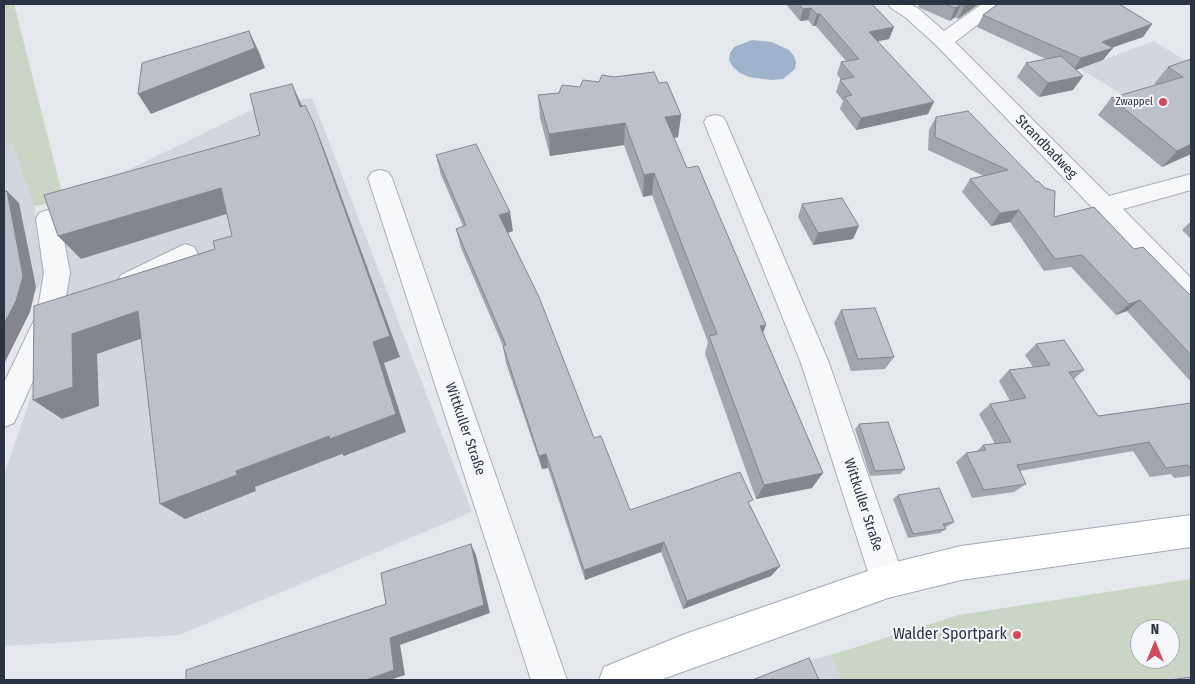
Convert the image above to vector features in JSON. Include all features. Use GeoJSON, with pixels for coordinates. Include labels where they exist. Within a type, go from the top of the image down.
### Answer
{"type":"FeatureCollection","features":[{"type":"Feature","properties":{"kind":"main road"},"geometry":{"type":"LineString","coordinates":[[617,680],[685,652],[888,581],[961,563],[1191,531]]}},
{"type":"Feature","properties":{"kind":"street","name":"Strandbadweg"},"geometry":{"type":"LineString","coordinates":[[897,4],[912,13],[943,41],[1191,294]]}},
{"type":"Feature","properties":{"kind":"street"},"geometry":{"type":"LineString","coordinates":[[943,41],[994,4]]}},
{"type":"Feature","properties":{"kind":"street","name":"Wittkuller Straße"},"geometry":{"type":"LineString","coordinates":[[715,122],[815,363],[888,581]]}},
{"type":"Feature","properties":{"kind":"street","name":"Wittkuller Straße"},"geometry":{"type":"LineString","coordinates":[[380,178],[549,680]]}},
{"type":"Feature","properties":{"kind":"street"},"geometry":{"type":"LineString","coordinates":[[1104,206],[1191,182]]}},
{"type":"Feature","properties":{"kind":"street"},"geometry":{"type":"LineString","coordinates":[[4,414],[50,314],[57,273],[48,219]]}},
{"type":"Feature","properties":{"kind":"street"},"geometry":{"type":"LineString","coordinates":[[105,295],[185,254]]}},
{"type":"Feature","properties":{"kind":"street"},"geometry":{"type":"LineString","coordinates":[[50,314],[78,306]]}},
{"type":"Feature","properties":{"kind":"shaded area","name":"Zwappel"},"geometry":{"type":"Polygon","coordinates":[[[1154,41],[1191,64],[1191,135],[1080,69],[1154,41]]]}},
{"type":"Feature","properties":{"kind":"shaded area"},"geometry":{"type":"Polygon","coordinates":[[[312,98],[472,512],[179,635],[4,646],[4,474],[67,296],[64,201],[258,107],[312,98]]]}},
{"type":"Feature","properties":{"kind":"shaded area"},"geometry":{"type":"Polygon","coordinates":[[[12,144],[34,206],[47,274],[4,341],[4,145],[12,144]]]}},
{"type":"Feature","properties":{"kind":"shaded area"},"geometry":{"type":"Polygon","coordinates":[[[831,655],[841,680],[755,680],[801,662],[831,655]]]}},
{"type":"Feature","properties":{"kind":"green space"},"geometry":{"type":"Polygon","coordinates":[[[4,4],[14,4],[64,201],[34,206],[12,144],[4,145],[4,4]]]}},
{"type":"Feature","properties":{"kind":"green space","name":"Walder Sportpark"},"geometry":{"type":"Polygon","coordinates":[[[1191,579],[1191,680],[841,680],[831,655],[959,615],[1191,579]]]}},
{"type":"Feature","properties":{"kind":"water"},"geometry":{"type":"Polygon","coordinates":[[[752,40],[772,42],[789,50],[796,62],[795,69],[783,79],[771,80],[749,77],[740,73],[729,60],[730,53],[734,47],[752,40]]]}},
{"type":"Feature","properties":{"kind":"building"},"geometry":{"type":"Polygon","coordinates":[[[799,4],[872,4],[894,27],[869,32],[934,102],[861,118],[844,97],[852,95],[840,80],[854,77],[841,62],[859,59],[820,14],[817,14],[811,8],[803,9],[799,4]]]}},
{"type":"Feature","properties":{"kind":"building"},"geometry":{"type":"Polygon","coordinates":[[[945,4],[968,4],[955,8],[945,4]]]}},
{"type":"Feature","properties":{"kind":"building"},"geometry":{"type":"Polygon","coordinates":[[[998,4],[1119,4],[1152,24],[1102,42],[1113,48],[1081,58],[983,15],[998,4]]]}},
{"type":"Feature","properties":{"kind":"building"},"geometry":{"type":"Polygon","coordinates":[[[249,31],[255,48],[138,94],[142,63],[249,31]]]}},
{"type":"Feature","properties":{"kind":"building"},"geometry":{"type":"Polygon","coordinates":[[[1061,56],[1083,76],[1048,83],[1026,63],[1061,56]]]}},
{"type":"Feature","properties":{"kind":"building"},"geometry":{"type":"Polygon","coordinates":[[[1191,59],[1191,144],[1177,151],[1111,98],[1183,77],[1168,67],[1191,59]]]}},
{"type":"Feature","properties":{"kind":"building"},"geometry":{"type":"Polygon","coordinates":[[[654,72],[659,83],[667,82],[681,115],[665,117],[687,168],[698,166],[766,325],[760,326],[823,473],[764,485],[709,336],[717,334],[654,173],[644,175],[625,123],[549,134],[538,95],[559,93],[562,85],[580,87],[583,80],[599,82],[602,75],[614,77],[654,72]]]}},
{"type":"Feature","properties":{"kind":"building"},"geometry":{"type":"Polygon","coordinates":[[[292,84],[300,107],[305,105],[314,124],[390,336],[373,342],[396,414],[330,439],[329,436],[236,471],[237,475],[160,504],[138,311],[72,334],[73,387],[33,400],[34,306],[215,249],[213,241],[232,236],[221,188],[58,236],[44,195],[260,135],[250,94],[292,84]]]}},
{"type":"Feature","properties":{"kind":"building"},"geometry":{"type":"Polygon","coordinates":[[[968,111],[1037,182],[1045,188],[1055,191],[1054,217],[1094,207],[1134,249],[1143,247],[1191,296],[1191,355],[1140,300],[1129,304],[1082,255],[1055,259],[1019,210],[1000,213],[970,179],[1008,170],[935,137],[936,117],[968,111]]]}},
{"type":"Feature","properties":{"kind":"building"},"geometry":{"type":"Polygon","coordinates":[[[476,144],[510,212],[499,215],[539,297],[594,438],[601,436],[630,510],[740,472],[753,500],[748,502],[780,566],[687,601],[664,542],[584,570],[546,454],[539,456],[503,346],[506,345],[456,229],[466,225],[436,155],[476,144]]]}},
{"type":"Feature","properties":{"kind":"building"},"geometry":{"type":"Polygon","coordinates":[[[4,191],[7,191],[23,276],[16,301],[4,324],[4,191]]]}},
{"type":"Feature","properties":{"kind":"building"},"geometry":{"type":"Polygon","coordinates":[[[842,198],[859,226],[818,233],[802,204],[842,198]]]}},
{"type":"Feature","properties":{"kind":"building"},"geometry":{"type":"Polygon","coordinates":[[[875,308],[894,357],[858,359],[841,310],[875,308]]]}},
{"type":"Feature","properties":{"kind":"building"},"geometry":{"type":"Polygon","coordinates":[[[1064,340],[1084,370],[1069,372],[1098,416],[1191,403],[1191,470],[1188,465],[1166,468],[1149,442],[1017,465],[1026,484],[984,490],[966,453],[986,450],[983,445],[1011,442],[990,404],[1026,398],[1009,370],[1050,365],[1036,344],[1064,340]]]}},
{"type":"Feature","properties":{"kind":"building"},"geometry":{"type":"Polygon","coordinates":[[[888,422],[905,469],[875,471],[859,424],[888,422]]]}},
{"type":"Feature","properties":{"kind":"building"},"geometry":{"type":"Polygon","coordinates":[[[939,488],[954,522],[943,524],[946,529],[913,534],[898,495],[939,488]]]}},
{"type":"Feature","properties":{"kind":"building"},"geometry":{"type":"Polygon","coordinates":[[[471,544],[484,605],[390,638],[394,670],[366,680],[186,680],[186,670],[386,604],[381,573],[471,544]]]}},
{"type":"Feature","properties":{"kind":"building"},"geometry":{"type":"Polygon","coordinates":[[[809,658],[819,680],[752,680],[809,658]]]}},
{"type":"Feature","properties":{"kind":"building"},"geometry":{"type":"Polygon","coordinates":[[[1191,677],[1191,680],[1170,680],[1191,677]]]}},
{"type":"Feature","properties":{"kind":"place","name":"Zwappel"},"geometry":{"type":"Point","coordinates":[1163,102]}},
{"type":"Feature","properties":{"kind":"place","name":"Walder Sportpark"},"geometry":{"type":"Point","coordinates":[1017,635]}}]}
